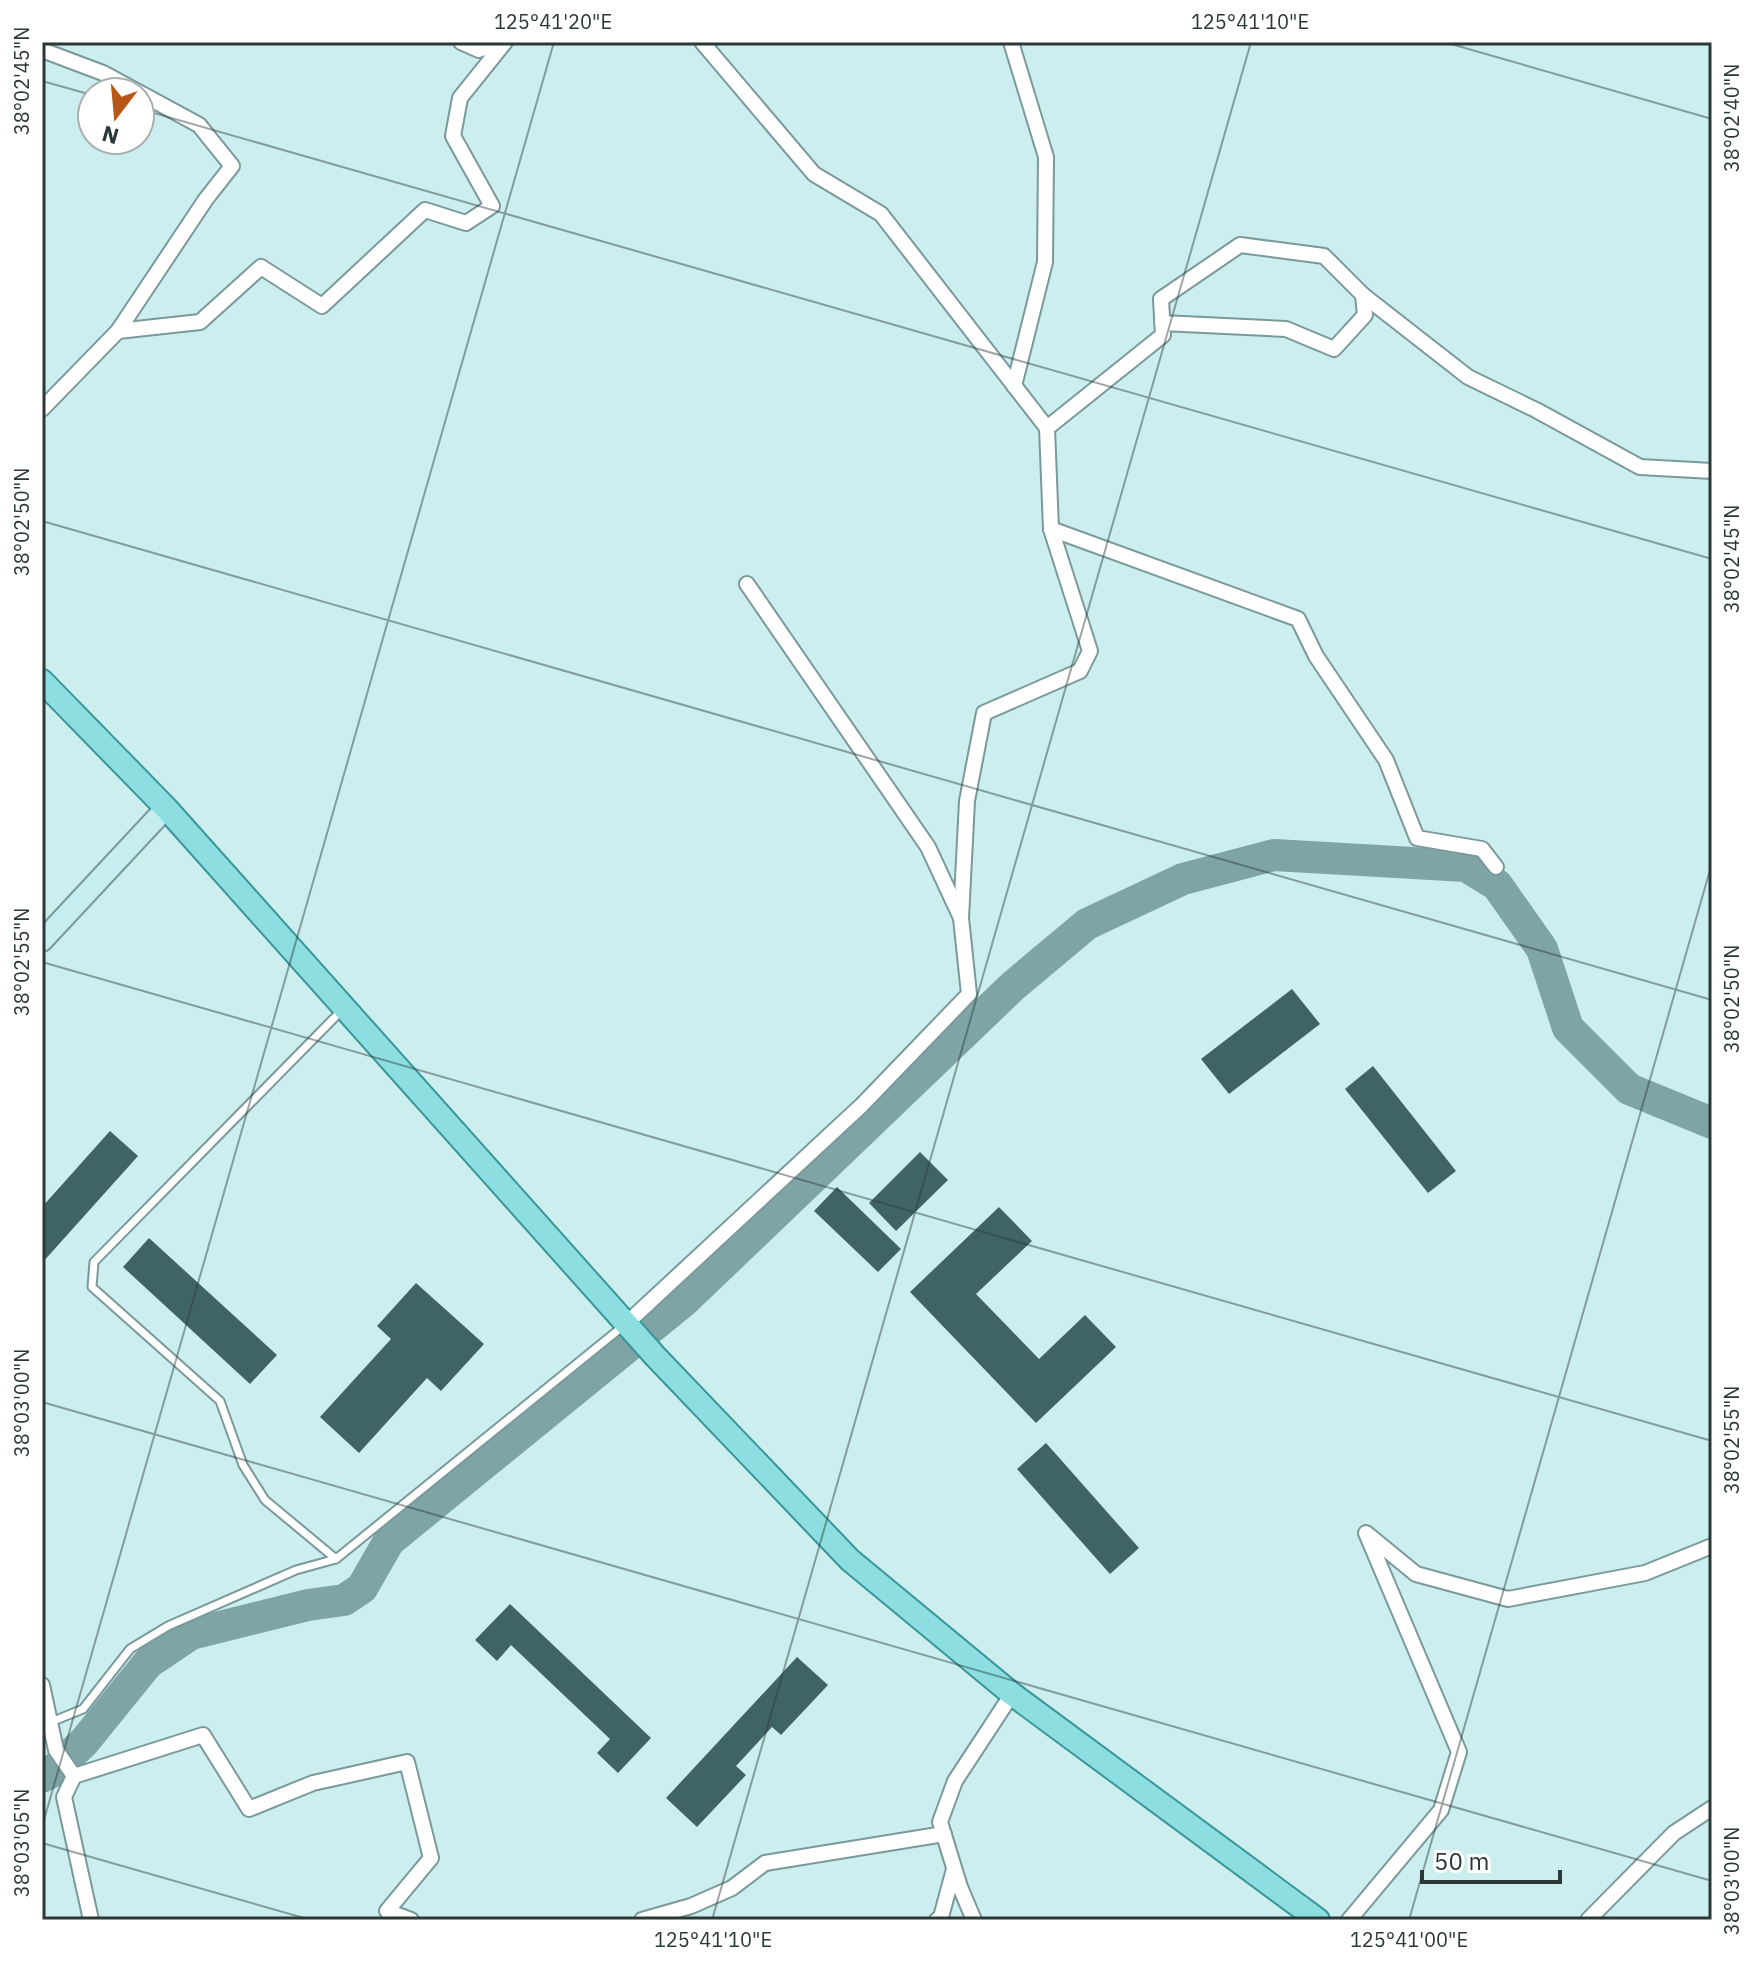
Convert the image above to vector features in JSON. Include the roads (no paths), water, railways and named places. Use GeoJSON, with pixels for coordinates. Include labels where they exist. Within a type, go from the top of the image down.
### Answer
{"type":"FeatureCollection","features":[{"type":"Feature","properties":{"kind":"main road"},"geometry":{"type":"LineString","coordinates":[[42,681],[166,808],[655,1356],[850,1560],[1012,1694],[1318,1920]]}},
{"type":"Feature","properties":{"kind":"street"},"geometry":{"type":"LineString","coordinates":[[461,42],[479,50],[503,42]]}},
{"type":"Feature","properties":{"kind":"street"},"geometry":{"type":"LineString","coordinates":[[118,331],[200,322],[261,267],[322,306],[425,210],[466,223],[492,206],[453,136],[460,98],[503,42]]}},
{"type":"Feature","properties":{"kind":"street"},"geometry":{"type":"LineString","coordinates":[[628,1324],[862,1105],[969,994],[961,918],[967,801],[984,713],[1080,671],[1090,651],[1051,529],[1047,428],[881,214],[814,174],[702,42]]}},
{"type":"Feature","properties":{"kind":"street"},"geometry":{"type":"LineString","coordinates":[[1011,42],[1046,157],[1045,262],[1014,386]]}},
{"type":"Feature","properties":{"kind":"street"},"geometry":{"type":"LineString","coordinates":[[42,50],[109,76]]}},
{"type":"Feature","properties":{"kind":"street"},"geometry":{"type":"LineString","coordinates":[[42,409],[118,331],[206,199],[232,166],[199,125],[156,101]]}},
{"type":"Feature","properties":{"kind":"street"},"geometry":{"type":"LineString","coordinates":[[1047,428],[1163,335],[1161,299],[1240,245],[1324,256],[1363,295],[1468,377],[1640,467],[1712,471]]}},
{"type":"Feature","properties":{"kind":"street"},"geometry":{"type":"LineString","coordinates":[[1162,323],[1286,329],[1334,349],[1365,315],[1363,295]]}},
{"type":"Feature","properties":{"kind":"street"},"geometry":{"type":"LineString","coordinates":[[1051,529],[1298,619],[1316,656],[1386,760],[1417,838],[1482,849],[1496,867]]}},
{"type":"Feature","properties":{"kind":"street"},"geometry":{"type":"LineString","coordinates":[[747,584],[928,847],[961,918]]}},
{"type":"Feature","properties":{"kind":"street"},"geometry":{"type":"LineString","coordinates":[[42,941],[166,808]]}},
{"type":"Feature","properties":{"kind":"street"},"geometry":{"type":"LineString","coordinates":[[1349,1920],[1441,1810],[1459,1752],[1366,1533],[1416,1574],[1508,1599],[1645,1573],[1712,1546]]}},
{"type":"Feature","properties":{"kind":"street"},"geometry":{"type":"LineString","coordinates":[[42,1685],[56,1750],[74,1776]]}},
{"type":"Feature","properties":{"kind":"street"},"geometry":{"type":"LineString","coordinates":[[974,1920],[940,1822],[955,1781],[1012,1694]]}},
{"type":"Feature","properties":{"kind":"street"},"geometry":{"type":"LineString","coordinates":[[91,1920],[64,1797],[74,1776],[203,1735],[249,1809],[313,1783],[407,1762],[431,1858],[387,1911],[411,1920]]}},
{"type":"Feature","properties":{"kind":"street"},"geometry":{"type":"LineString","coordinates":[[1588,1920],[1674,1833],[1712,1808]]}},
{"type":"Feature","properties":{"kind":"street"},"geometry":{"type":"LineString","coordinates":[[642,1920],[691,1906],[732,1888],[765,1863],[944,1834]]}},
{"type":"Feature","properties":{"kind":"street"},"geometry":{"type":"LineString","coordinates":[[937,1920],[941,1917],[954,1869]]}},
{"type":"Feature","properties":{"kind":"lane"},"geometry":{"type":"LineString","coordinates":[[336,1559],[265,1500],[243,1465],[220,1401],[92,1287],[94,1262],[345,1007]]}},
{"type":"Feature","properties":{"kind":"lane"},"geometry":{"type":"LineString","coordinates":[[51,1722],[83,1709],[130,1649],[168,1626],[296,1570],[336,1559],[628,1324]]}},
{"type":"Feature","properties":{"kind":"waterway"},"geometry":{"type":"LineString","coordinates":[[42,1777],[52,1772],[84,1742],[148,1663],[191,1634],[308,1605],[344,1600],[362,1588],[389,1541],[685,1300],[1013,986],[1087,924],[1183,879],[1274,855],[1466,866],[1497,885],[1542,949],[1568,1028],[1629,1089],[1712,1123]]}}]}
